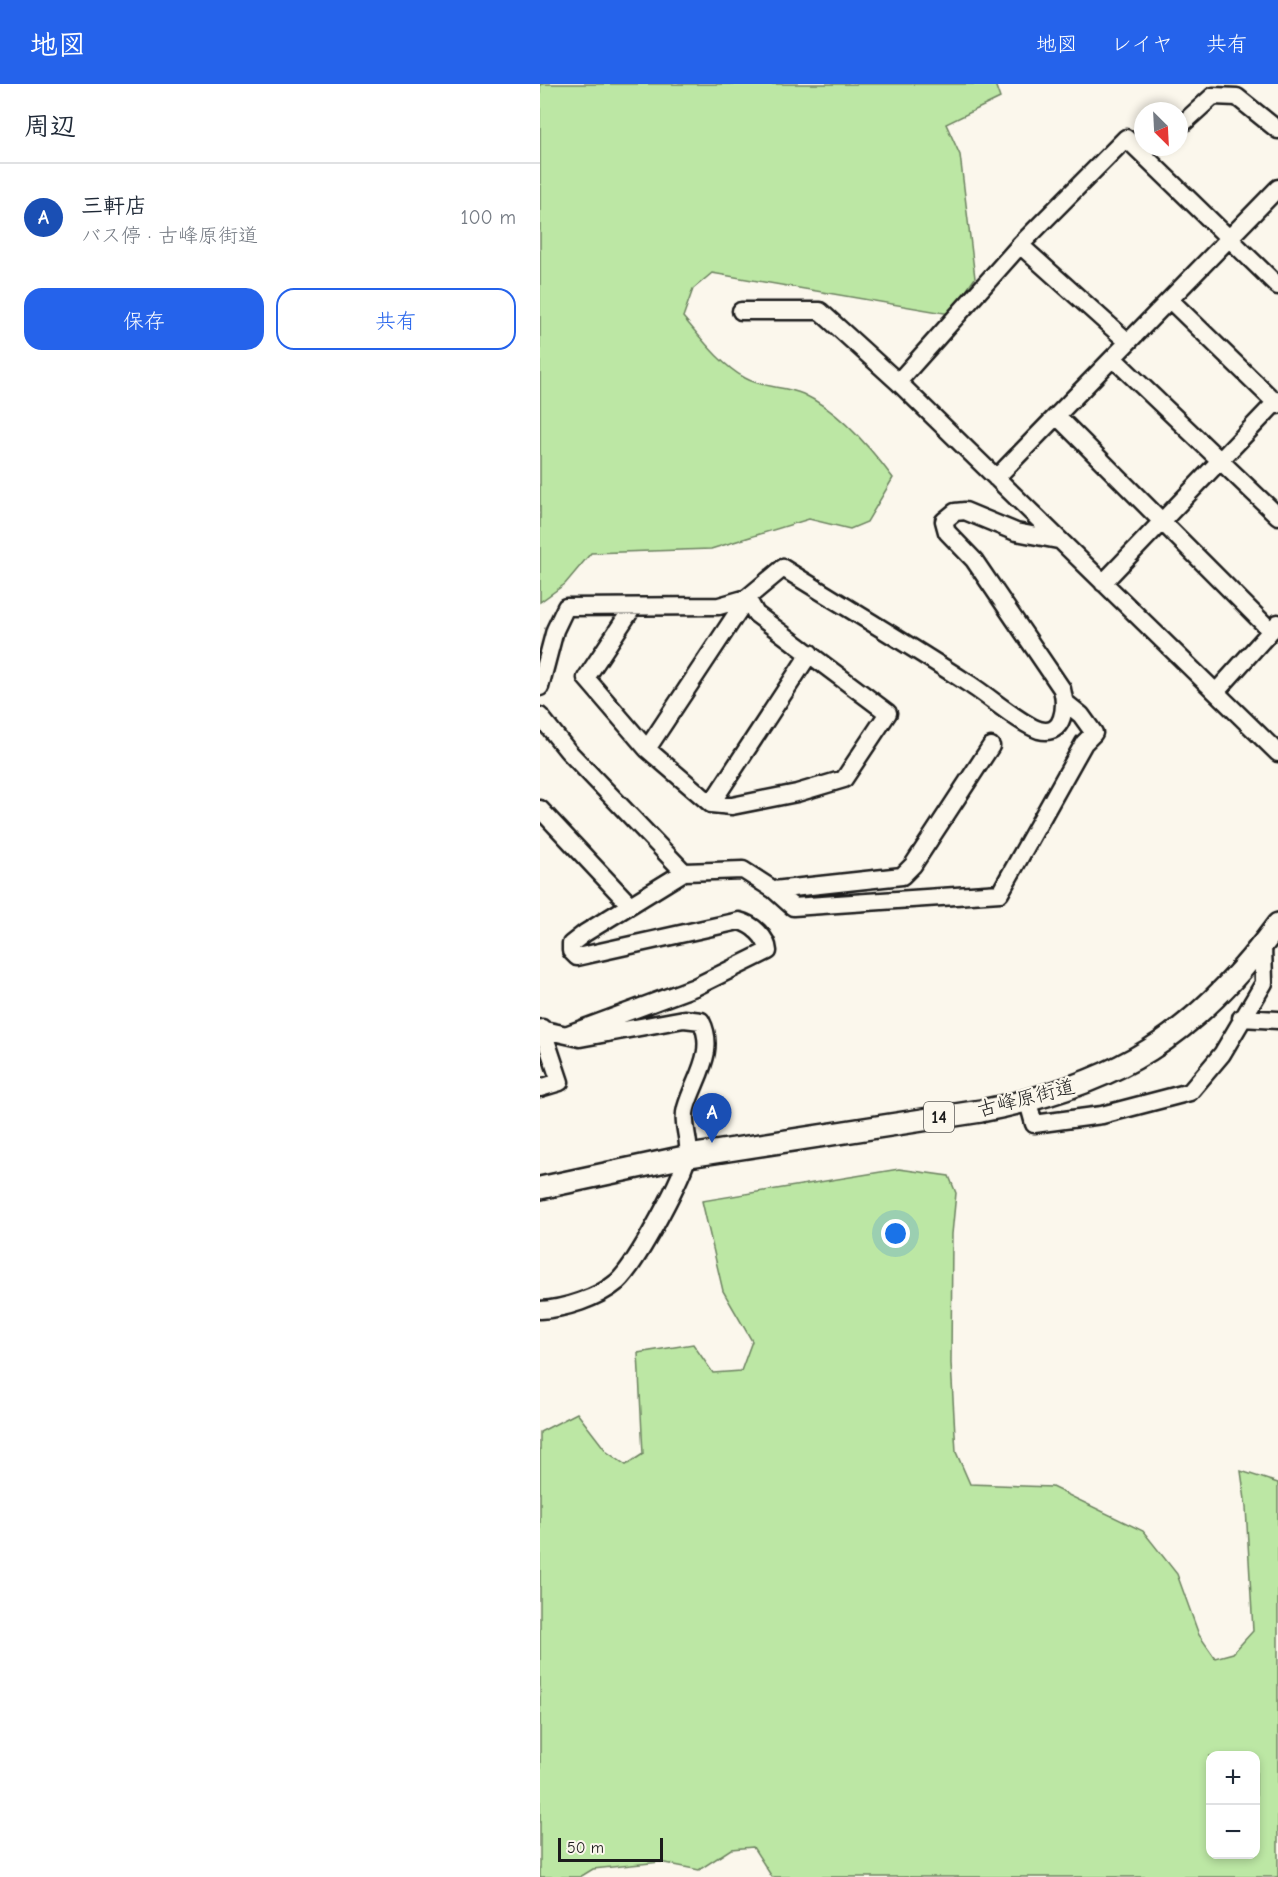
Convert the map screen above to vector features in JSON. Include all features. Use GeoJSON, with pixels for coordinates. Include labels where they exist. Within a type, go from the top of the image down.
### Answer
{"type":"FeatureCollection","features":[{"type":"Feature","properties":{"kind":"main road","name":"古峰原街道"},"geometry":{"type":"LineString","coordinates":[[540,1188],[688,1156],[1028,1102],[1093,1080],[1139,1059],[1204,1011],[1235,979],[1278,924]]}},
{"type":"Feature","properties":{"kind":"street"},"geometry":{"type":"LineString","coordinates":[[1188,119],[1213,96],[1237,97],[1278,129]]}},
{"type":"Feature","properties":{"kind":"street"},"geometry":{"type":"LineString","coordinates":[[898,382],[1020,245],[1126,138],[1134,142]]}},
{"type":"Feature","properties":{"kind":"street"},"geometry":{"type":"LineString","coordinates":[[1156,156],[1229,238],[1278,286]]}},
{"type":"Feature","properties":{"kind":"street"},"geometry":{"type":"LineString","coordinates":[[996,478],[1278,188]]}},
{"type":"Feature","properties":{"kind":"street"},"geometry":{"type":"LineString","coordinates":[[1020,245],[1128,342]]}},
{"type":"Feature","properties":{"kind":"street"},"geometry":{"type":"LineString","coordinates":[[1103,583],[1277,403],[1170,300]]}},
{"type":"Feature","properties":{"kind":"street"},"geometry":{"type":"LineString","coordinates":[[741,311],[820,311],[898,382],[1278,753]]}},
{"type":"Feature","properties":{"kind":"street"},"geometry":{"type":"LineString","coordinates":[[1113,358],[1278,516]]}},
{"type":"Feature","properties":{"kind":"street"},"geometry":{"type":"LineString","coordinates":[[1057,416],[1162,522],[1274,627],[1216,692]]}},
{"type":"Feature","properties":{"kind":"street"},"geometry":{"type":"LineString","coordinates":[[647,749],[747,598],[783,568],[967,682],[1028,725],[1041,731],[1054,727],[1064,717],[1066,703],[1062,689],[974,560],[947,532],[944,521],[955,512],[965,511],[1016,532],[1058,540]]}},
{"type":"Feature","properties":{"kind":"street"},"geometry":{"type":"LineString","coordinates":[[540,687],[554,638],[566,607],[719,606],[747,598]]}},
{"type":"Feature","properties":{"kind":"street"},"geometry":{"type":"LineString","coordinates":[[633,607],[586,678],[647,749],[711,804],[732,806],[798,793],[844,779],[888,713],[756,614],[747,598]]}},
{"type":"Feature","properties":{"kind":"street"},"geometry":{"type":"LineString","coordinates":[[540,650],[554,638]]}},
{"type":"Feature","properties":{"kind":"street"},"geometry":{"type":"LineString","coordinates":[[711,804],[810,653]]}},
{"type":"Feature","properties":{"kind":"street"},"geometry":{"type":"LineString","coordinates":[[568,1034],[695,987],[768,951],[768,945],[751,923],[739,921],[577,957],[571,951],[572,944],[585,933],[684,872],[743,870],[774,890],[793,907],[1000,893],[1084,743],[1094,733],[1081,715],[1066,703]]}},
{"type":"Feature","properties":{"kind":"street"},"geometry":{"type":"LineString","coordinates":[[540,717],[568,751],[684,872]]}},
{"type":"Feature","properties":{"kind":"street"},"geometry":{"type":"LineString","coordinates":[[774,890],[902,876],[913,865],[991,746]]}},
{"type":"Feature","properties":{"kind":"street"},"geometry":{"type":"LineString","coordinates":[[540,809],[630,905]]}},
{"type":"Feature","properties":{"kind":"street"},"geometry":{"type":"LineString","coordinates":[[1028,1102],[1034,1124],[1102,1115],[1190,1092],[1222,1054],[1241,1018],[1264,983],[1263,945]]}},
{"type":"Feature","properties":{"kind":"street"},"geometry":{"type":"LineString","coordinates":[[1241,1018],[1278,1020]]}},
{"type":"Feature","properties":{"kind":"street"},"geometry":{"type":"LineString","coordinates":[[540,1310],[553,1310],[592,1296],[617,1282],[656,1224],[688,1156],[683,1124],[686,1108],[707,1055],[706,1031],[700,1022],[684,1019],[580,1038],[541,1029]]}},
{"type":"Feature","properties":{"kind":"street"},"geometry":{"type":"LineString","coordinates":[[540,1088],[560,1082],[541,1029]]}},
{"type":"Feature","properties":{"kind":"green space"},"geometry":{"type":"Polygon","coordinates":[[[540,84],[995,84],[1000,98],[946,124],[960,155],[975,278],[950,314],[712,273],[693,289],[683,317],[727,366],[752,381],[796,391],[816,401],[864,442],[893,478],[867,522],[850,529],[809,519],[711,549],[591,553],[565,584],[540,602],[540,84]]]}},
{"type":"Feature","properties":{"kind":"green space"},"geometry":{"type":"Polygon","coordinates":[[[899,1169],[949,1176],[956,1193],[952,1234],[951,1363],[956,1452],[970,1484],[1052,1487],[1143,1531],[1177,1574],[1199,1635],[1215,1658],[1233,1653],[1253,1631],[1246,1507],[1241,1471],[1278,1483],[1278,1877],[772,1877],[753,1847],[731,1849],[699,1870],[660,1862],[593,1869],[580,1877],[540,1877],[540,1432],[577,1413],[607,1452],[626,1465],[643,1454],[638,1353],[693,1344],[713,1373],[741,1371],[752,1341],[723,1291],[702,1201],[899,1169]]]}},
{"type":"Feature","properties":{"kind":"place","name":"三軒店"},"geometry":{"type":"Point","coordinates":[712,1143]}}]}
